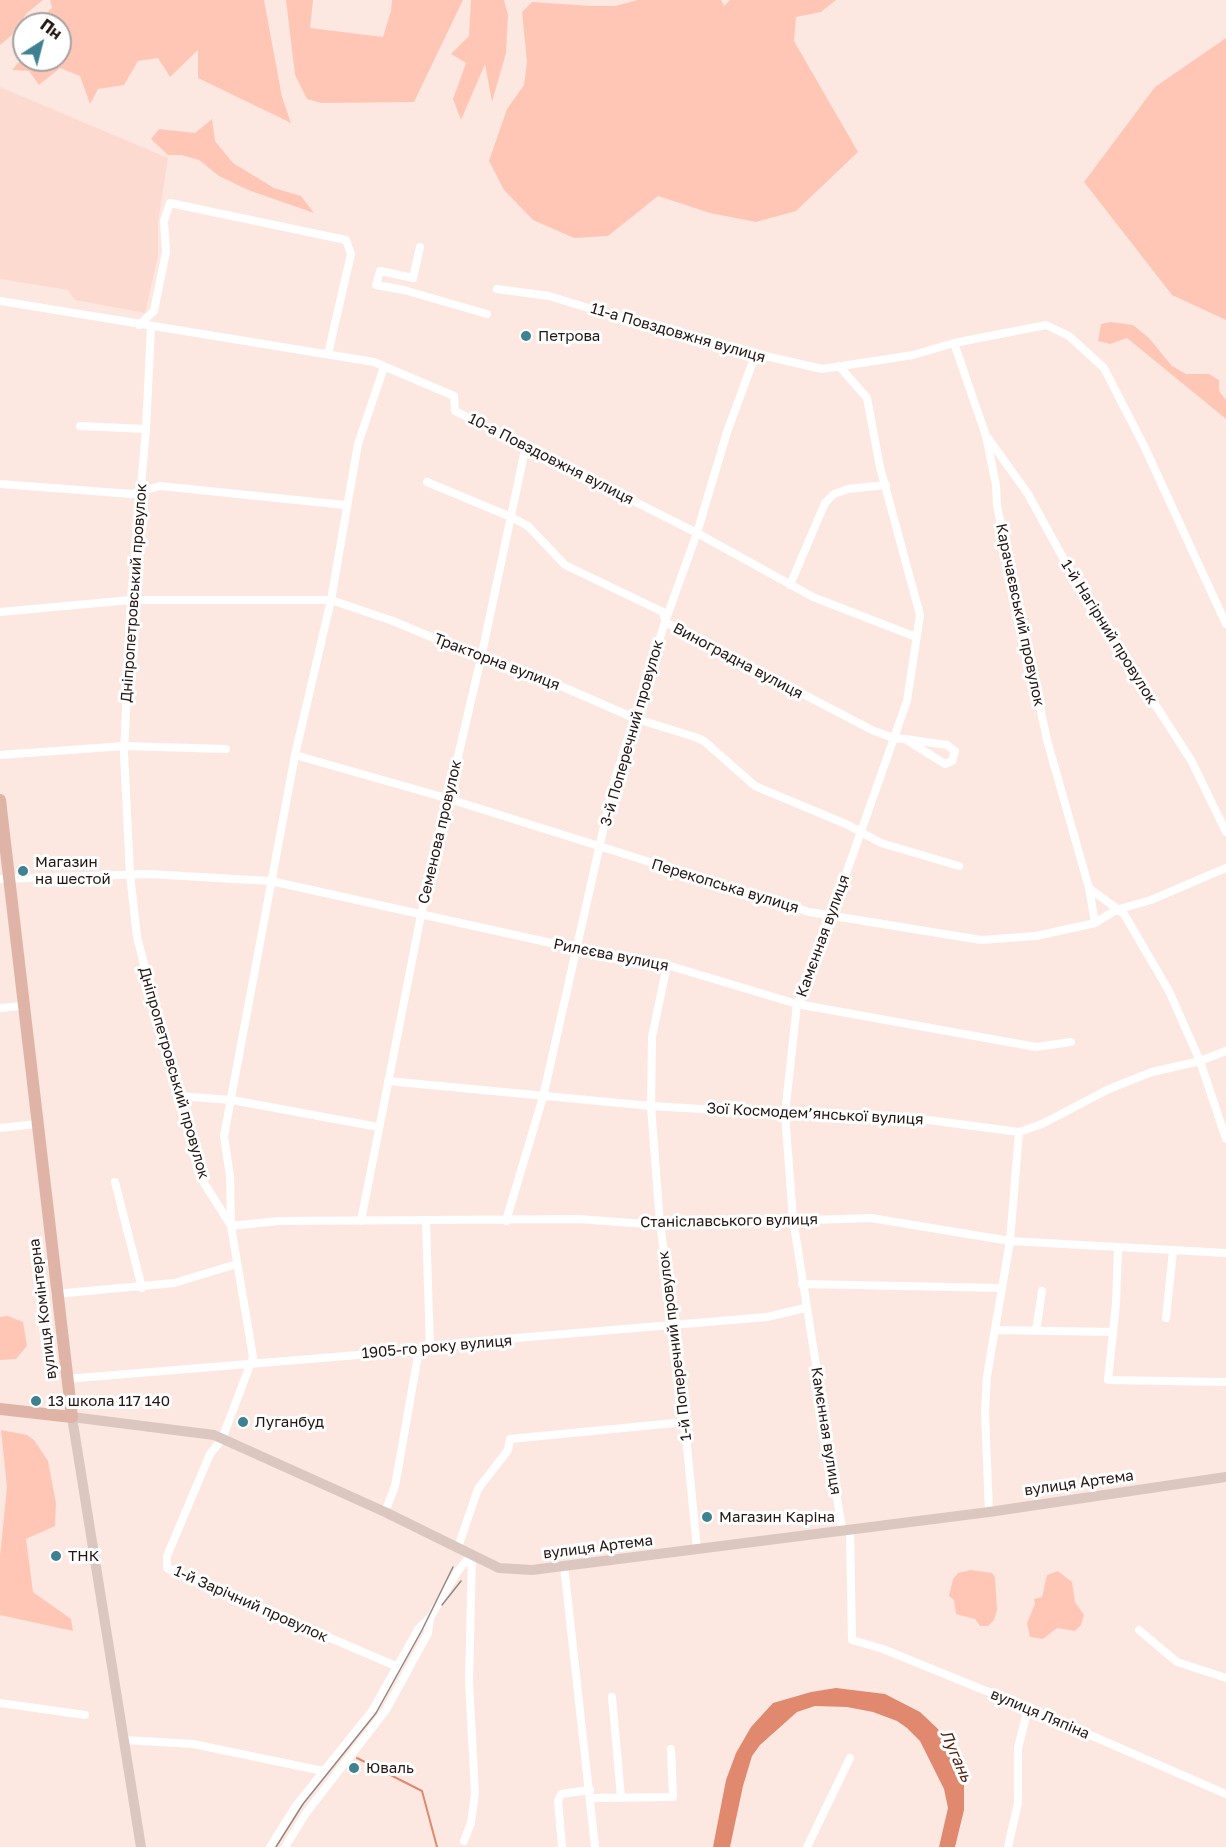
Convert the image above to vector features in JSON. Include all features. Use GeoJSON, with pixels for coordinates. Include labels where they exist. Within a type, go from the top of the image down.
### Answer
{"type":"FeatureCollection","features":[{"type":"Feature","properties":{"kind":"main road","name":"вулиця Комінтерна"},"geometry":{"type":"LineString","coordinates":[[0,800],[4,879],[22,1006],[55,1294],[72,1417]]}},
{"type":"Feature","properties":{"kind":"main road","name":"вулиця Артема"},"geometry":{"type":"LineString","coordinates":[[0,1409],[72,1417]]}},
{"type":"Feature","properties":{"kind":"street"},"geometry":{"type":"LineString","coordinates":[[140,325],[154,311],[166,252],[164,221],[170,203],[346,240],[351,254],[328,354]]}},
{"type":"Feature","properties":{"kind":"street"},"geometry":{"type":"LineString","coordinates":[[420,247],[413,278],[380,271],[376,285],[404,290],[488,314]]}},
{"type":"Feature","properties":{"kind":"street","name":"11-а Повздовжня вулиця"},"geometry":{"type":"LineString","coordinates":[[497,289],[549,296],[683,338],[755,356],[822,369],[914,355],[954,343],[1046,325],[1069,336],[1104,368],[1145,448],[1226,624]]}},
{"type":"Feature","properties":{"kind":"street","name":"10-а Повздовжня вулиця"},"geometry":{"type":"LineString","coordinates":[[0,301],[374,362],[454,396],[455,411],[697,533],[813,597],[916,637]]}},
{"type":"Feature","properties":{"kind":"street","name":"Дніпропетровський провулок"},"geometry":{"type":"LineString","coordinates":[[151,327],[146,429],[131,600],[124,746],[130,874],[137,937],[177,1096],[204,1183],[231,1226]]}},
{"type":"Feature","properties":{"kind":"street","name":"Карачаєвський провулок"},"geometry":{"type":"LineString","coordinates":[[954,343],[986,436],[996,485],[997,506],[1047,740],[1089,888],[1095,923]]}},
{"type":"Feature","properties":{"kind":"street","name":"3-й Поперечний провулок"},"geometry":{"type":"LineString","coordinates":[[506,1221],[543,1097],[614,782],[665,622],[697,533],[727,432],[755,356]]}},
{"type":"Feature","properties":{"kind":"street","name":"Камєнная вулиця"},"geometry":{"type":"LineString","coordinates":[[839,366],[867,398],[886,485],[920,615],[907,701],[803,996],[797,1004],[785,1114],[793,1219],[802,1284],[847,1531],[852,1640]]}},
{"type":"Feature","properties":{"kind":"street","name":"Дніпропетровський провулок"},"geometry":{"type":"LineString","coordinates":[[231,1226],[230,1176],[224,1136],[295,755],[331,600],[345,505],[358,444],[384,367]]}},
{"type":"Feature","properties":{"kind":"street"},"geometry":{"type":"LineString","coordinates":[[80,426],[146,429]]}},
{"type":"Feature","properties":{"kind":"street","name":"1-й Нагірний провулок"},"geometry":{"type":"LineString","coordinates":[[986,436],[1028,494],[1078,587],[1191,760],[1226,832]]}},
{"type":"Feature","properties":{"kind":"street","name":"Семенова провулок"},"geometry":{"type":"LineString","coordinates":[[361,1221],[378,1127],[446,798],[481,658],[526,445]]}},
{"type":"Feature","properties":{"kind":"street","name":"Виноградна вулиця"},"geometry":{"type":"LineString","coordinates":[[427,482],[511,517],[541,537],[565,565],[663,612],[665,622],[813,700],[894,738],[905,739],[947,745],[955,751],[952,761],[945,764],[905,739]]}},
{"type":"Feature","properties":{"kind":"street"},"geometry":{"type":"LineString","coordinates":[[0,484],[132,494],[160,486],[345,505]]}},
{"type":"Feature","properties":{"kind":"street"},"geometry":{"type":"LineString","coordinates":[[790,585],[825,503],[834,494],[848,489],[886,485]]}},
{"type":"Feature","properties":{"kind":"street","name":"Тракторна вулиця"},"geometry":{"type":"LineString","coordinates":[[0,612],[131,600],[331,600],[393,621],[481,658],[563,687],[634,718],[704,741],[755,786],[861,831],[881,843],[959,866]]}},
{"type":"Feature","properties":{"kind":"street"},"geometry":{"type":"LineString","coordinates":[[0,755],[124,746],[226,749]]}},
{"type":"Feature","properties":{"kind":"street","name":"Перекопська вулиця"},"geometry":{"type":"LineString","coordinates":[[295,755],[446,798],[809,912],[981,940],[1036,936],[1095,923],[1116,910],[1151,900],[1226,868]]}},
{"type":"Feature","properties":{"kind":"street","name":"Рилєєва вулиця"},"geometry":{"type":"LineString","coordinates":[[4,879],[147,873],[271,881],[578,949],[667,965],[797,1004],[1036,1047],[1071,1042]]}},
{"type":"Feature","properties":{"kind":"street"},"geometry":{"type":"LineString","coordinates":[[1089,888],[1124,914],[1169,991],[1200,1061],[1226,1139]]}},
{"type":"Feature","properties":{"kind":"street","name":"1-й Поперечний провулок"},"geometry":{"type":"LineString","coordinates":[[667,965],[652,1037],[651,1106],[660,1225],[675,1323],[697,1549]]}},
{"type":"Feature","properties":{"kind":"street"},"geometry":{"type":"LineString","coordinates":[[0,1008],[22,1006]]}},
{"type":"Feature","properties":{"kind":"street","name":"Зої Космодем’янської вулиця"},"geometry":{"type":"LineString","coordinates":[[388,1081],[481,1087],[543,1097],[651,1106],[785,1114],[898,1116],[1019,1132],[1042,1124],[1109,1089],[1152,1072],[1200,1061],[1226,1051]]}},
{"type":"Feature","properties":{"kind":"street"},"geometry":{"type":"LineString","coordinates":[[177,1096],[232,1100],[378,1127]]}},
{"type":"Feature","properties":{"kind":"street"},"geometry":{"type":"LineString","coordinates":[[0,1128],[36,1124]]}},
{"type":"Feature","properties":{"kind":"street"},"geometry":{"type":"LineString","coordinates":[[989,1512],[985,1412],[987,1376],[1010,1241],[1019,1132]]}},
{"type":"Feature","properties":{"kind":"street"},"geometry":{"type":"LineString","coordinates":[[116,1182],[142,1288]]}},
{"type":"Feature","properties":{"kind":"street","name":"Станіславського вулиця"},"geometry":{"type":"LineString","coordinates":[[231,1226],[278,1221],[426,1222],[578,1219],[660,1225],[871,1218],[1010,1241],[1226,1253]]}},
{"type":"Feature","properties":{"kind":"street"},"geometry":{"type":"LineString","coordinates":[[426,1222],[430,1349]]}},
{"type":"Feature","properties":{"kind":"street"},"geometry":{"type":"LineString","coordinates":[[222,1439],[253,1357],[231,1226]]}},
{"type":"Feature","properties":{"kind":"street"},"geometry":{"type":"LineString","coordinates":[[1118,1248],[1108,1380],[1226,1382]]}},
{"type":"Feature","properties":{"kind":"street"},"geometry":{"type":"LineString","coordinates":[[1166,1318],[1173,1251]]}},
{"type":"Feature","properties":{"kind":"street"},"geometry":{"type":"LineString","coordinates":[[55,1294],[142,1288],[174,1283],[237,1264]]}},
{"type":"Feature","properties":{"kind":"street"},"geometry":{"type":"LineString","coordinates":[[802,1284],[1002,1288]]}},
{"type":"Feature","properties":{"kind":"street"},"geometry":{"type":"LineString","coordinates":[[1036,1331],[1041,1291]]}},
{"type":"Feature","properties":{"kind":"street","name":"1905-го року вулиця"},"geometry":{"type":"LineString","coordinates":[[66,1379],[419,1350],[469,1342],[767,1317],[806,1308]]}},
{"type":"Feature","properties":{"kind":"street"},"geometry":{"type":"LineString","coordinates":[[996,1330],[1113,1332]]}},
{"type":"Feature","properties":{"kind":"street"},"geometry":{"type":"LineString","coordinates":[[385,1512],[395,1486],[419,1350]]}},
{"type":"Feature","properties":{"kind":"street","name":"вулиця Артема"},"geometry":{"type":"LineString","coordinates":[[72,1417],[214,1435],[385,1512],[499,1568],[532,1570],[989,1512],[1226,1477]]}},
{"type":"Feature","properties":{"kind":"street","name":"вулиця Комінтерна"},"geometry":{"type":"LineString","coordinates":[[72,1417],[141,1847]]}},
{"type":"Feature","properties":{"kind":"street"},"geometry":{"type":"LineString","coordinates":[[458,1547],[478,1489],[508,1450],[510,1439],[685,1422]]}},
{"type":"Feature","properties":{"kind":"street","name":"1-й Зарічний провулок"},"geometry":{"type":"LineString","coordinates":[[222,1439],[210,1454],[167,1556],[168,1568],[398,1667]]}},
{"type":"Feature","properties":{"kind":"street"},"geometry":{"type":"LineString","coordinates":[[270,1847],[323,1771],[372,1711],[419,1628],[430,1618],[457,1572],[472,1554]]}},
{"type":"Feature","properties":{"kind":"street"},"geometry":{"type":"LineString","coordinates":[[464,1841],[471,1823],[475,1793],[469,1682],[472,1554]]}},
{"type":"Feature","properties":{"kind":"street"},"geometry":{"type":"LineString","coordinates":[[564,1566],[591,1794],[595,1847]]}},
{"type":"Feature","properties":{"kind":"street"},"geometry":{"type":"LineString","coordinates":[[285,1847],[306,1813],[386,1710],[428,1633],[430,1618]]}},
{"type":"Feature","properties":{"kind":"street"},"geometry":{"type":"LineString","coordinates":[[1139,1630],[1177,1662],[1226,1678]]}},
{"type":"Feature","properties":{"kind":"street","name":"вулиця Ляпіна"},"geometry":{"type":"LineString","coordinates":[[852,1640],[883,1649],[1225,1791]]}},
{"type":"Feature","properties":{"kind":"street"},"geometry":{"type":"LineString","coordinates":[[612,1697],[621,1797]]}},
{"type":"Feature","properties":{"kind":"street"},"geometry":{"type":"LineString","coordinates":[[0,1703],[85,1715]]}},
{"type":"Feature","properties":{"kind":"street"},"geometry":{"type":"LineString","coordinates":[[1008,1847],[1018,1803],[1018,1748],[1028,1708]]}},
{"type":"Feature","properties":{"kind":"street"},"geometry":{"type":"LineString","coordinates":[[124,1740],[193,1744],[323,1771]]}},
{"type":"Feature","properties":{"kind":"street"},"geometry":{"type":"LineString","coordinates":[[562,1847],[558,1801],[561,1794],[674,1797],[671,1749]]}},
{"type":"Feature","properties":{"kind":"street"},"geometry":{"type":"LineString","coordinates":[[807,1847],[850,1758]]}},
{"type":"Feature","properties":{"kind":"shaded area"},"geometry":{"type":"Polygon","coordinates":[[[0,0],[43,0],[28,12],[12,12],[12,35],[0,45],[0,0]]]}},
{"type":"Feature","properties":{"kind":"shaded area"},"geometry":{"type":"Polygon","coordinates":[[[50,0],[264,0],[282,97],[291,123],[198,78],[198,50],[170,77],[158,58],[138,61],[124,85],[98,89],[90,104],[80,76],[70,72],[72,72],[72,12],[47,12],[52,8],[50,0]]]}},
{"type":"Feature","properties":{"kind":"shaded area"},"geometry":{"type":"Polygon","coordinates":[[[286,0],[313,0],[310,28],[383,37],[392,0],[463,0],[414,102],[321,103],[307,99],[295,75],[286,0]]]}},
{"type":"Feature","properties":{"kind":"shaded area"},"geometry":{"type":"Polygon","coordinates":[[[471,0],[504,0],[508,15],[506,53],[492,102],[485,64],[461,120],[453,99],[466,63],[451,54],[469,36],[471,0]]]}},
{"type":"Feature","properties":{"kind":"shaded area"},"geometry":{"type":"Polygon","coordinates":[[[638,0],[721,0],[724,6],[730,0],[836,0],[821,12],[796,17],[794,41],[858,152],[796,211],[756,222],[710,213],[658,196],[608,236],[574,238],[533,220],[504,190],[489,161],[507,109],[524,85],[527,62],[522,12],[532,2],[615,6],[638,0]]]}},
{"type":"Feature","properties":{"kind":"shaded area"},"geometry":{"type":"Polygon","coordinates":[[[1226,38],[1226,320],[1172,295],[1084,182],[1155,87],[1226,38]]]}},
{"type":"Feature","properties":{"kind":"shaded area"},"geometry":{"type":"Polygon","coordinates":[[[30,72],[55,72],[39,85],[30,72]]]}},
{"type":"Feature","properties":{"kind":"shaded area"},"geometry":{"type":"Polygon","coordinates":[[[0,87],[168,158],[158,223],[158,256],[145,313],[75,300],[68,290],[0,279],[0,87]]]}},
{"type":"Feature","properties":{"kind":"shaded area"},"geometry":{"type":"Polygon","coordinates":[[[212,119],[215,141],[233,163],[274,188],[301,196],[314,213],[248,190],[219,176],[199,160],[181,155],[168,155],[151,139],[159,129],[195,133],[212,119]]]}},
{"type":"Feature","properties":{"kind":"shaded area"},"geometry":{"type":"Polygon","coordinates":[[[1110,322],[1133,325],[1149,338],[1172,366],[1186,374],[1209,374],[1219,380],[1219,391],[1226,400],[1226,419],[1127,338],[1110,344],[1098,341],[1101,324],[1110,322]]]}},
{"type":"Feature","properties":{"kind":"shaded area"},"geometry":{"type":"Polygon","coordinates":[[[8,1316],[23,1322],[27,1346],[16,1359],[0,1360],[0,1317],[8,1316]]]}},
{"type":"Feature","properties":{"kind":"shaded area"},"geometry":{"type":"Polygon","coordinates":[[[1,1430],[27,1435],[34,1440],[48,1461],[56,1503],[55,1526],[26,1539],[33,1592],[71,1619],[73,1631],[0,1615],[0,1556],[7,1487],[1,1430]]]}},
{"type":"Feature","properties":{"kind":"shaded area"},"geometry":{"type":"Polygon","coordinates":[[[971,1570],[992,1573],[995,1577],[997,1610],[994,1620],[988,1626],[980,1626],[975,1619],[956,1614],[954,1600],[949,1596],[953,1579],[958,1573],[971,1570]]]}},
{"type":"Feature","properties":{"kind":"shaded area"},"geometry":{"type":"Polygon","coordinates":[[[1058,1571],[1072,1582],[1075,1602],[1084,1615],[1081,1625],[1075,1631],[1057,1628],[1043,1639],[1030,1637],[1027,1623],[1035,1604],[1034,1599],[1042,1597],[1047,1575],[1058,1571]]]}},
{"type":"Feature","properties":{"kind":"shaded area"},"geometry":{"type":"Polygon","coordinates":[[[836,1688],[885,1694],[920,1712],[938,1729],[964,1782],[964,1810],[955,1847],[939,1847],[948,1808],[944,1789],[920,1741],[897,1721],[873,1712],[847,1707],[815,1706],[797,1712],[760,1745],[752,1756],[730,1847],[713,1847],[726,1780],[736,1753],[751,1727],[773,1703],[811,1692],[836,1688]]]}},
{"type":"Feature","properties":{"kind":"waterway"},"geometry":{"type":"LineString","coordinates":[[357,1758],[422,1791],[437,1847]]}},
{"type":"Feature","properties":{"kind":"tram line"},"geometry":{"type":"LineString","coordinates":[[276,1847],[303,1804],[376,1713],[422,1630],[453,1567]]}},
{"type":"Feature","properties":{"kind":"tram line"},"geometry":{"type":"LineString","coordinates":[[442,1605],[461,1581]]}},
{"type":"Feature","properties":{"kind":"place","name":"Петрова"},"geometry":{"type":"Point","coordinates":[526,336]}},
{"type":"Feature","properties":{"kind":"place","name":"Магазин на шестой"},"geometry":{"type":"Point","coordinates":[23,871]}},
{"type":"Feature","properties":{"kind":"place","name":"13 школа 117 140"},"geometry":{"type":"Point","coordinates":[36,1401]}},
{"type":"Feature","properties":{"kind":"place","name":"Луганбуд"},"geometry":{"type":"Point","coordinates":[243,1422]}},
{"type":"Feature","properties":{"kind":"place","name":"Магазин Каріна"},"geometry":{"type":"Point","coordinates":[707,1517]}},
{"type":"Feature","properties":{"kind":"place","name":"ТНК"},"geometry":{"type":"Point","coordinates":[56,1556]}},
{"type":"Feature","properties":{"kind":"place","name":"Юваль"},"geometry":{"type":"Point","coordinates":[354,1768]}},
{"type":"Feature","properties":{"kind":"water label","name":"Лугань"},"geometry":{"type":"Point","coordinates":[956,1756]}}]}
